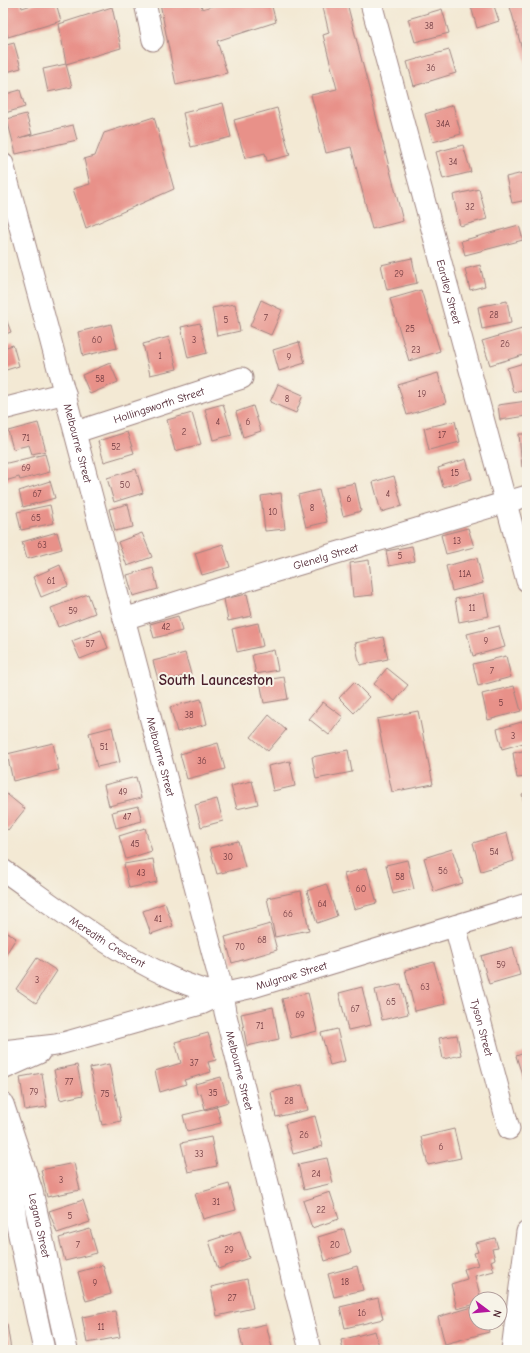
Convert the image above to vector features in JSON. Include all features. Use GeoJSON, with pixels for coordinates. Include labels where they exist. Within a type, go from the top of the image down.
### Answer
{"type":"FeatureCollection","features":[{"type":"Feature","properties":{"kind":"street"},"geometry":{"type":"LineString","coordinates":[[145,3],[154,40]]}},
{"type":"Feature","properties":{"kind":"street","name":"Eardley Street"},"geometry":{"type":"LineString","coordinates":[[371,3],[527,581]]}},
{"type":"Feature","properties":{"kind":"street","name":"Melbourne Street"},"geometry":{"type":"LineString","coordinates":[[3,164],[76,432],[218,974],[229,1027],[310,1350]]}},
{"type":"Feature","properties":{"kind":"street","name":"Hollingsworth Street"},"geometry":{"type":"LineString","coordinates":[[76,432],[242,378]]}},
{"type":"Feature","properties":{"kind":"street"},"geometry":{"type":"LineString","coordinates":[[3,409],[65,392]]}},
{"type":"Feature","properties":{"kind":"street","name":"Glenelg Street"},"geometry":{"type":"LineString","coordinates":[[124,619],[273,572],[527,496]]}},
{"type":"Feature","properties":{"kind":"street","name":"Meredith Crescent"},"geometry":{"type":"LineString","coordinates":[[3,870],[95,935],[129,956],[153,969],[189,985],[204,991],[222,994]]}},
{"type":"Feature","properties":{"kind":"street","name":"Mulgrave Street"},"geometry":{"type":"LineString","coordinates":[[3,1069],[56,1045],[201,1004],[222,994],[253,987],[527,904]]}},
{"type":"Feature","properties":{"kind":"street","name":"Tyson Street"},"geometry":{"type":"LineString","coordinates":[[455,926],[509,1129]]}},
{"type":"Feature","properties":{"kind":"street","name":"Mulgrave Street"},"geometry":{"type":"LineString","coordinates":[[3,1051],[56,1045]]}},
{"type":"Feature","properties":{"kind":"street","name":"Legana Street"},"geometry":{"type":"LineString","coordinates":[[3,1104],[32,1191],[67,1350]]}},
{"type":"Feature","properties":{"kind":"street","name":"Legana Street"},"geometry":{"type":"LineString","coordinates":[[3,1110],[16,1221],[44,1350]]}},
{"type":"Feature","properties":{"kind":"street"},"geometry":{"type":"LineString","coordinates":[[512,1350],[527,1232]]}},
{"type":"Feature","properties":{"kind":"building"},"geometry":{"type":"Polygon","coordinates":[[[4,3],[21,3],[22,8],[38,3],[56,3],[61,21],[8,37],[3,21],[3,14],[7,13],[4,3]]]}},
{"type":"Feature","properties":{"kind":"building"},"geometry":{"type":"Polygon","coordinates":[[[160,3],[201,3],[202,9],[222,3],[271,3],[276,22],[217,41],[227,73],[176,85],[160,3]]]}},
{"type":"Feature","properties":{"kind":"building"},"geometry":{"type":"Polygon","coordinates":[[[322,3],[347,3],[403,221],[372,229],[351,147],[326,153],[311,95],[337,89],[323,35],[329,33],[322,3]]]}},
{"type":"Feature","properties":{"kind":"building"},"geometry":{"type":"Polygon","coordinates":[[[470,3],[493,3],[499,21],[477,28],[470,3]]]}},
{"type":"Feature","properties":{"kind":"building"},"geometry":{"type":"Polygon","coordinates":[[[509,3],[527,3],[527,67],[509,3]]]}},
{"type":"Feature","properties":{"kind":"building"},"geometry":{"type":"Polygon","coordinates":[[[112,7],[121,48],[66,64],[59,24],[112,7]]]}},
{"type":"Feature","properties":{"kind":"building"},"geometry":{"type":"Polygon","coordinates":[[[442,9],[449,33],[415,42],[408,19],[442,9]]]}},
{"type":"Feature","properties":{"kind":"building"},"geometry":{"type":"Polygon","coordinates":[[[14,43],[21,68],[3,73],[3,46],[14,43]]]}},
{"type":"Feature","properties":{"kind":"building"},"geometry":{"type":"Polygon","coordinates":[[[449,50],[456,73],[414,86],[407,62],[449,50]]]}},
{"type":"Feature","properties":{"kind":"building"},"geometry":{"type":"Polygon","coordinates":[[[66,64],[72,87],[48,92],[43,69],[66,64]]]}},
{"type":"Feature","properties":{"kind":"building"},"geometry":{"type":"Polygon","coordinates":[[[20,90],[25,107],[5,113],[3,106],[3,95],[20,90]]]}},
{"type":"Feature","properties":{"kind":"building"},"geometry":{"type":"Polygon","coordinates":[[[223,103],[231,137],[191,147],[183,113],[223,103]]]}},
{"type":"Feature","properties":{"kind":"building"},"geometry":{"type":"Polygon","coordinates":[[[453,105],[461,134],[433,142],[425,114],[453,105]]]}},
{"type":"Feature","properties":{"kind":"building"},"geometry":{"type":"Polygon","coordinates":[[[277,108],[290,155],[267,161],[265,153],[245,158],[234,120],[277,108]]]}},
{"type":"Feature","properties":{"kind":"building"},"geometry":{"type":"Polygon","coordinates":[[[26,114],[32,134],[19,138],[73,125],[77,140],[16,154],[7,119],[26,114]]]}},
{"type":"Feature","properties":{"kind":"building"},"geometry":{"type":"Polygon","coordinates":[[[154,117],[174,189],[86,228],[73,189],[90,184],[84,159],[95,156],[104,133],[154,117]]]}},
{"type":"Feature","properties":{"kind":"building"},"geometry":{"type":"Polygon","coordinates":[[[463,145],[471,172],[443,179],[436,152],[463,145]]]}},
{"type":"Feature","properties":{"kind":"building"},"geometry":{"type":"Polygon","coordinates":[[[527,172],[527,200],[512,203],[506,177],[527,172]]]}},
{"type":"Feature","properties":{"kind":"building"},"geometry":{"type":"Polygon","coordinates":[[[479,189],[487,219],[460,226],[453,195],[479,189]]]}},
{"type":"Feature","properties":{"kind":"building"},"geometry":{"type":"Polygon","coordinates":[[[519,225],[523,240],[465,255],[461,241],[519,225]]]}},
{"type":"Feature","properties":{"kind":"building"},"geometry":{"type":"Polygon","coordinates":[[[412,258],[417,283],[387,290],[381,265],[412,258]]]}},
{"type":"Feature","properties":{"kind":"building"},"geometry":{"type":"Polygon","coordinates":[[[480,265],[485,286],[470,290],[465,269],[480,265]]]}},
{"type":"Feature","properties":{"kind":"building"},"geometry":{"type":"Polygon","coordinates":[[[421,290],[440,351],[409,361],[390,299],[421,290]]]}},
{"type":"Feature","properties":{"kind":"building"},"geometry":{"type":"Polygon","coordinates":[[[261,300],[282,310],[271,335],[250,326],[261,300]]]}},
{"type":"Feature","properties":{"kind":"building"},"geometry":{"type":"Polygon","coordinates":[[[507,301],[511,323],[482,329],[478,307],[507,301]]]}},
{"type":"Feature","properties":{"kind":"building"},"geometry":{"type":"Polygon","coordinates":[[[235,304],[240,331],[217,336],[212,308],[235,304]]]}},
{"type":"Feature","properties":{"kind":"building"},"geometry":{"type":"Polygon","coordinates":[[[3,311],[11,332],[3,335],[3,311]]]}},
{"type":"Feature","properties":{"kind":"building"},"geometry":{"type":"Polygon","coordinates":[[[200,323],[207,353],[188,358],[181,327],[200,323]]]}},
{"type":"Feature","properties":{"kind":"building"},"geometry":{"type":"Polygon","coordinates":[[[111,324],[117,348],[83,356],[78,332],[111,324]]]}},
{"type":"Feature","properties":{"kind":"building"},"geometry":{"type":"Polygon","coordinates":[[[522,329],[527,354],[490,365],[482,341],[522,329]]]}},
{"type":"Feature","properties":{"kind":"building"},"geometry":{"type":"Polygon","coordinates":[[[169,337],[177,369],[150,375],[143,344],[169,337]]]}},
{"type":"Feature","properties":{"kind":"building"},"geometry":{"type":"Polygon","coordinates":[[[299,342],[305,363],[279,371],[273,350],[299,342]]]}},
{"type":"Feature","properties":{"kind":"building"},"geometry":{"type":"Polygon","coordinates":[[[13,345],[19,366],[3,371],[3,348],[13,345]]]}},
{"type":"Feature","properties":{"kind":"building"},"geometry":{"type":"Polygon","coordinates":[[[527,362],[527,389],[513,392],[507,368],[527,362]]]}},
{"type":"Feature","properties":{"kind":"building"},"geometry":{"type":"Polygon","coordinates":[[[110,363],[118,382],[90,394],[82,375],[110,363]]]}},
{"type":"Feature","properties":{"kind":"building"},"geometry":{"type":"Polygon","coordinates":[[[438,373],[446,403],[407,415],[398,385],[438,373]]]}},
{"type":"Feature","properties":{"kind":"building"},"geometry":{"type":"Polygon","coordinates":[[[278,384],[303,395],[296,413],[270,402],[278,384]]]}},
{"type":"Feature","properties":{"kind":"building"},"geometry":{"type":"Polygon","coordinates":[[[527,401],[527,416],[500,420],[498,405],[527,401]]]}},
{"type":"Feature","properties":{"kind":"building"},"geometry":{"type":"Polygon","coordinates":[[[223,404],[232,435],[213,440],[205,409],[223,404]]]}},
{"type":"Feature","properties":{"kind":"building"},"geometry":{"type":"Polygon","coordinates":[[[253,406],[261,431],[243,437],[236,412],[253,406]]]}},
{"type":"Feature","properties":{"kind":"building"},"geometry":{"type":"Polygon","coordinates":[[[192,413],[201,444],[175,451],[167,420],[192,413]]]}},
{"type":"Feature","properties":{"kind":"building"},"geometry":{"type":"Polygon","coordinates":[[[455,421],[460,442],[429,450],[424,428],[455,421]]]}},
{"type":"Feature","properties":{"kind":"building"},"geometry":{"type":"Polygon","coordinates":[[[38,423],[46,451],[32,454],[29,445],[13,449],[8,431],[38,423]]]}},
{"type":"Feature","properties":{"kind":"building"},"geometry":{"type":"Polygon","coordinates":[[[127,432],[134,453],[104,462],[98,441],[127,432]]]}},
{"type":"Feature","properties":{"kind":"building"},"geometry":{"type":"Polygon","coordinates":[[[519,434],[527,434],[527,466],[522,467],[519,434]]]}},
{"type":"Feature","properties":{"kind":"building"},"geometry":{"type":"Polygon","coordinates":[[[45,454],[50,472],[20,480],[19,477],[5,481],[3,464],[45,454]]]}},
{"type":"Feature","properties":{"kind":"building"},"geometry":{"type":"Polygon","coordinates":[[[466,459],[472,479],[443,487],[438,468],[466,459]]]}},
{"type":"Feature","properties":{"kind":"building"},"geometry":{"type":"Polygon","coordinates":[[[136,469],[143,493],[114,502],[107,478],[136,469]]]}},
{"type":"Feature","properties":{"kind":"building"},"geometry":{"type":"Polygon","coordinates":[[[394,476],[402,506],[381,512],[373,482],[394,476]]]}},
{"type":"Feature","properties":{"kind":"building"},"geometry":{"type":"Polygon","coordinates":[[[50,481],[55,498],[23,507],[19,491],[50,481]]]}},
{"type":"Feature","properties":{"kind":"building"},"geometry":{"type":"Polygon","coordinates":[[[355,483],[361,511],[343,516],[336,487],[355,483]]]}},
{"type":"Feature","properties":{"kind":"building"},"geometry":{"type":"Polygon","coordinates":[[[319,490],[327,522],[306,527],[298,495],[319,490]]]}},
{"type":"Feature","properties":{"kind":"building"},"geometry":{"type":"Polygon","coordinates":[[[281,493],[285,529],[265,531],[261,496],[281,493]]]}},
{"type":"Feature","properties":{"kind":"building"},"geometry":{"type":"Polygon","coordinates":[[[128,504],[133,527],[115,531],[109,509],[128,504]]]}},
{"type":"Feature","properties":{"kind":"building"},"geometry":{"type":"Polygon","coordinates":[[[50,505],[54,523],[21,530],[17,512],[50,505]]]}},
{"type":"Feature","properties":{"kind":"building"},"geometry":{"type":"Polygon","coordinates":[[[468,528],[474,547],[446,554],[441,535],[468,528]]]}},
{"type":"Feature","properties":{"kind":"building"},"geometry":{"type":"Polygon","coordinates":[[[57,532],[62,549],[27,559],[22,542],[57,532]]]}},
{"type":"Feature","properties":{"kind":"building"},"geometry":{"type":"Polygon","coordinates":[[[142,533],[152,557],[127,566],[118,542],[142,533]]]}},
{"type":"Feature","properties":{"kind":"building"},"geometry":{"type":"Polygon","coordinates":[[[223,544],[230,567],[202,575],[195,553],[223,544]]]}},
{"type":"Feature","properties":{"kind":"building"},"geometry":{"type":"Polygon","coordinates":[[[412,546],[415,561],[389,566],[386,551],[412,546]]]}},
{"type":"Feature","properties":{"kind":"building"},"geometry":{"type":"Polygon","coordinates":[[[477,558],[483,583],[452,591],[446,566],[477,558]]]}},
{"type":"Feature","properties":{"kind":"building"},"geometry":{"type":"Polygon","coordinates":[[[369,560],[373,595],[353,597],[350,563],[369,560]]]}},
{"type":"Feature","properties":{"kind":"building"},"geometry":{"type":"Polygon","coordinates":[[[60,565],[68,586],[41,597],[33,577],[60,565]]]}},
{"type":"Feature","properties":{"kind":"building"},"geometry":{"type":"Polygon","coordinates":[[[153,568],[158,589],[133,596],[127,575],[153,568]]]}},
{"type":"Feature","properties":{"kind":"building"},"geometry":{"type":"Polygon","coordinates":[[[484,593],[489,616],[459,622],[455,599],[484,593]]]}},
{"type":"Feature","properties":{"kind":"building"},"geometry":{"type":"Polygon","coordinates":[[[88,594],[95,613],[58,627],[51,608],[88,594]]]}},
{"type":"Feature","properties":{"kind":"building"},"geometry":{"type":"Polygon","coordinates":[[[247,594],[252,616],[228,621],[224,599],[247,594]]]}},
{"type":"Feature","properties":{"kind":"building"},"geometry":{"type":"Polygon","coordinates":[[[178,616],[182,631],[154,638],[150,624],[178,616]]]}},
{"type":"Feature","properties":{"kind":"building"},"geometry":{"type":"Polygon","coordinates":[[[258,623],[263,646],[237,652],[232,629],[258,623]]]}},
{"type":"Feature","properties":{"kind":"building"},"geometry":{"type":"Polygon","coordinates":[[[499,626],[505,647],[473,656],[467,634],[499,626]]]}},
{"type":"Feature","properties":{"kind":"building"},"geometry":{"type":"Polygon","coordinates":[[[101,630],[108,648],[80,659],[72,641],[101,630]]]}},
{"type":"Feature","properties":{"kind":"building"},"geometry":{"type":"Polygon","coordinates":[[[383,637],[388,659],[360,665],[355,643],[383,637]]]}},
{"type":"Feature","properties":{"kind":"building"},"geometry":{"type":"Polygon","coordinates":[[[274,650],[278,670],[256,674],[252,655],[274,650]]]}},
{"type":"Feature","properties":{"kind":"building"},"geometry":{"type":"Polygon","coordinates":[[[185,653],[191,674],[159,683],[153,661],[185,653]]]}},
{"type":"Feature","properties":{"kind":"building"},"geometry":{"type":"Polygon","coordinates":[[[506,656],[511,677],[478,686],[473,664],[506,656]]]}},
{"type":"Feature","properties":{"kind":"building"},"geometry":{"type":"Polygon","coordinates":[[[387,668],[408,685],[395,701],[374,684],[387,668]]]}},
{"type":"Feature","properties":{"kind":"building"},"geometry":{"type":"Polygon","coordinates":[[[284,677],[288,699],[264,703],[260,681],[284,677]]]}},
{"type":"Feature","properties":{"kind":"building"},"geometry":{"type":"Polygon","coordinates":[[[354,682],[369,697],[354,713],[339,698],[354,682]]]}},
{"type":"Feature","properties":{"kind":"building"},"geometry":{"type":"Polygon","coordinates":[[[514,686],[521,711],[488,720],[482,694],[514,686]]]}},
{"type":"Feature","properties":{"kind":"building"},"geometry":{"type":"Polygon","coordinates":[[[201,699],[207,724],[177,732],[170,707],[201,699]]]}},
{"type":"Feature","properties":{"kind":"building"},"geometry":{"type":"Polygon","coordinates":[[[323,702],[343,717],[329,735],[309,719],[323,702]]]}},
{"type":"Feature","properties":{"kind":"building"},"geometry":{"type":"Polygon","coordinates":[[[418,711],[433,784],[392,792],[377,719],[418,711]]]}},
{"type":"Feature","properties":{"kind":"building"},"geometry":{"type":"Polygon","coordinates":[[[269,715],[286,730],[268,751],[251,737],[269,715]]]}},
{"type":"Feature","properties":{"kind":"building"},"geometry":{"type":"Polygon","coordinates":[[[525,721],[527,729],[527,742],[502,749],[497,729],[525,721]]]}},
{"type":"Feature","properties":{"kind":"building"},"geometry":{"type":"Polygon","coordinates":[[[112,727],[120,762],[97,767],[89,733],[112,727]]]}},
{"type":"Feature","properties":{"kind":"building"},"geometry":{"type":"Polygon","coordinates":[[[53,743],[59,770],[13,781],[7,754],[53,743]]]}},
{"type":"Feature","properties":{"kind":"building"},"geometry":{"type":"Polygon","coordinates":[[[218,743],[225,769],[187,779],[180,754],[218,743]]]}},
{"type":"Feature","properties":{"kind":"building"},"geometry":{"type":"Polygon","coordinates":[[[348,750],[352,772],[316,779],[312,757],[348,750]]]}},
{"type":"Feature","properties":{"kind":"building"},"geometry":{"type":"Polygon","coordinates":[[[527,750],[527,777],[517,778],[513,753],[527,750]]]}},
{"type":"Feature","properties":{"kind":"building"},"geometry":{"type":"Polygon","coordinates":[[[290,761],[295,786],[273,791],[268,766],[290,761]]]}},
{"type":"Feature","properties":{"kind":"building"},"geometry":{"type":"Polygon","coordinates":[[[136,777],[141,798],[109,806],[104,785],[136,777]]]}},
{"type":"Feature","properties":{"kind":"building"},"geometry":{"type":"Polygon","coordinates":[[[252,781],[258,804],[237,809],[231,786],[252,781]]]}},
{"type":"Feature","properties":{"kind":"building"},"geometry":{"type":"Polygon","coordinates":[[[3,791],[25,809],[8,830],[3,826],[3,791]]]}},
{"type":"Feature","properties":{"kind":"building"},"geometry":{"type":"Polygon","coordinates":[[[527,793],[527,813],[526,813],[522,794],[527,793]]]}},
{"type":"Feature","properties":{"kind":"building"},"geometry":{"type":"Polygon","coordinates":[[[217,799],[223,821],[201,827],[195,805],[217,799]]]}},
{"type":"Feature","properties":{"kind":"building"},"geometry":{"type":"Polygon","coordinates":[[[138,806],[142,821],[116,828],[112,812],[138,806]]]}},
{"type":"Feature","properties":{"kind":"building"},"geometry":{"type":"Polygon","coordinates":[[[145,828],[152,851],[126,859],[119,836],[145,828]]]}},
{"type":"Feature","properties":{"kind":"building"},"geometry":{"type":"Polygon","coordinates":[[[507,833],[514,861],[481,871],[473,843],[507,833]]]}},
{"type":"Feature","properties":{"kind":"building"},"geometry":{"type":"Polygon","coordinates":[[[238,841],[245,867],[217,874],[210,848],[238,841]]]}},
{"type":"Feature","properties":{"kind":"building"},"geometry":{"type":"Polygon","coordinates":[[[452,849],[463,883],[434,892],[424,858],[452,849]]]}},
{"type":"Feature","properties":{"kind":"building"},"geometry":{"type":"Polygon","coordinates":[[[153,859],[157,882],[129,888],[124,864],[153,859]]]}},
{"type":"Feature","properties":{"kind":"building"},"geometry":{"type":"Polygon","coordinates":[[[407,860],[414,889],[393,894],[386,865],[407,860]]]}},
{"type":"Feature","properties":{"kind":"building"},"geometry":{"type":"Polygon","coordinates":[[[367,868],[377,903],[354,909],[344,874],[367,868]]]}},
{"type":"Feature","properties":{"kind":"building"},"geometry":{"type":"Polygon","coordinates":[[[326,884],[337,916],[317,923],[307,891],[326,884]]]}},
{"type":"Feature","properties":{"kind":"building"},"geometry":{"type":"Polygon","coordinates":[[[301,891],[309,930],[275,937],[267,898],[301,891]]]}},
{"type":"Feature","properties":{"kind":"building"},"geometry":{"type":"Polygon","coordinates":[[[165,903],[173,926],[151,934],[143,911],[165,903]]]}},
{"type":"Feature","properties":{"kind":"building"},"geometry":{"type":"Polygon","coordinates":[[[270,924],[277,950],[232,963],[225,937],[270,924]]]}},
{"type":"Feature","properties":{"kind":"building"},"geometry":{"type":"Polygon","coordinates":[[[3,930],[16,938],[3,959],[3,930]]]}},
{"type":"Feature","properties":{"kind":"building"},"geometry":{"type":"Polygon","coordinates":[[[513,947],[520,975],[489,984],[481,956],[513,947]]]}},
{"type":"Feature","properties":{"kind":"building"},"geometry":{"type":"Polygon","coordinates":[[[37,958],[57,971],[36,1003],[16,989],[37,958]]]}},
{"type":"Feature","properties":{"kind":"building"},"geometry":{"type":"Polygon","coordinates":[[[434,962],[445,1004],[415,1011],[405,970],[434,962]]]}},
{"type":"Feature","properties":{"kind":"building"},"geometry":{"type":"Polygon","coordinates":[[[401,984],[408,1014],[382,1020],[375,990],[401,984]]]}},
{"type":"Feature","properties":{"kind":"building"},"geometry":{"type":"Polygon","coordinates":[[[362,987],[371,1025],[348,1030],[339,993],[362,987]]]}},
{"type":"Feature","properties":{"kind":"building"},"geometry":{"type":"Polygon","coordinates":[[[308,993],[317,1031],[291,1038],[282,999],[308,993]]]}},
{"type":"Feature","properties":{"kind":"building"},"geometry":{"type":"Polygon","coordinates":[[[273,1007],[279,1039],[247,1046],[241,1014],[273,1007]]]}},
{"type":"Feature","properties":{"kind":"building"},"geometry":{"type":"Polygon","coordinates":[[[337,1029],[345,1061],[330,1065],[321,1033],[337,1029]]]}},
{"type":"Feature","properties":{"kind":"building"},"geometry":{"type":"Polygon","coordinates":[[[208,1033],[216,1060],[208,1062],[211,1072],[184,1080],[186,1084],[160,1092],[155,1071],[181,1063],[175,1042],[208,1033]]]}},
{"type":"Feature","properties":{"kind":"building"},"geometry":{"type":"Polygon","coordinates":[[[457,1035],[461,1055],[443,1059],[439,1038],[457,1035]]]}},
{"type":"Feature","properties":{"kind":"building"},"geometry":{"type":"Polygon","coordinates":[[[527,1052],[527,1090],[516,1056],[527,1052]]]}},
{"type":"Feature","properties":{"kind":"building"},"geometry":{"type":"Polygon","coordinates":[[[109,1064],[121,1121],[102,1125],[90,1068],[109,1064]]]}},
{"type":"Feature","properties":{"kind":"building"},"geometry":{"type":"Polygon","coordinates":[[[77,1065],[83,1095],[60,1100],[54,1070],[77,1065]]]}},
{"type":"Feature","properties":{"kind":"building"},"geometry":{"type":"Polygon","coordinates":[[[42,1073],[47,1107],[25,1110],[20,1077],[42,1073]]]}},
{"type":"Feature","properties":{"kind":"building"},"geometry":{"type":"Polygon","coordinates":[[[221,1077],[228,1102],[205,1109],[201,1093],[197,1094],[195,1084],[221,1077]]]}},
{"type":"Feature","properties":{"kind":"building"},"geometry":{"type":"Polygon","coordinates":[[[302,1085],[308,1110],[276,1117],[271,1092],[302,1085]]]}},
{"type":"Feature","properties":{"kind":"building"},"geometry":{"type":"Polygon","coordinates":[[[217,1107],[221,1123],[187,1131],[183,1115],[217,1107]]]}},
{"type":"Feature","properties":{"kind":"building"},"geometry":{"type":"Polygon","coordinates":[[[315,1116],[323,1146],[293,1154],[285,1124],[315,1116]]]}},
{"type":"Feature","properties":{"kind":"building"},"geometry":{"type":"Polygon","coordinates":[[[454,1129],[461,1158],[428,1165],[421,1137],[454,1129]]]}},
{"type":"Feature","properties":{"kind":"building"},"geometry":{"type":"Polygon","coordinates":[[[211,1137],[217,1166],[188,1172],[181,1143],[211,1137]]]}},
{"type":"Feature","properties":{"kind":"building"},"geometry":{"type":"Polygon","coordinates":[[[327,1158],[333,1183],[304,1190],[298,1164],[327,1158]]]}},
{"type":"Feature","properties":{"kind":"building"},"geometry":{"type":"Polygon","coordinates":[[[74,1163],[80,1190],[47,1197],[41,1170],[74,1163]]]}},
{"type":"Feature","properties":{"kind":"building"},"geometry":{"type":"Polygon","coordinates":[[[229,1184],[236,1210],[203,1219],[195,1194],[229,1184]]]}},
{"type":"Feature","properties":{"kind":"building"},"geometry":{"type":"Polygon","coordinates":[[[330,1192],[339,1219],[312,1228],[303,1201],[330,1192]]]}},
{"type":"Feature","properties":{"kind":"building"},"geometry":{"type":"Polygon","coordinates":[[[83,1200],[90,1222],[57,1233],[49,1211],[83,1200]]]}},
{"type":"Feature","properties":{"kind":"building"},"geometry":{"type":"Polygon","coordinates":[[[90,1229],[97,1253],[65,1261],[59,1238],[90,1229]]]}},
{"type":"Feature","properties":{"kind":"building"},"geometry":{"type":"Polygon","coordinates":[[[344,1229],[351,1253],[325,1261],[318,1237],[344,1229]]]}},
{"type":"Feature","properties":{"kind":"building"},"geometry":{"type":"Polygon","coordinates":[[[240,1231],[249,1258],[218,1269],[209,1241],[240,1231]]]}},
{"type":"Feature","properties":{"kind":"building"},"geometry":{"type":"Polygon","coordinates":[[[495,1238],[498,1248],[492,1249],[495,1259],[491,1261],[494,1271],[475,1276],[479,1291],[468,1291],[468,1306],[457,1309],[451,1284],[467,1279],[464,1269],[478,1265],[474,1253],[478,1252],[475,1243],[495,1238]]]}},
{"type":"Feature","properties":{"kind":"building"},"geometry":{"type":"Polygon","coordinates":[[[103,1265],[111,1294],[86,1301],[78,1272],[103,1265]]]}},
{"type":"Feature","properties":{"kind":"building"},"geometry":{"type":"Polygon","coordinates":[[[357,1266],[363,1290],[334,1297],[328,1274],[357,1266]]]}},
{"type":"Feature","properties":{"kind":"building"},"geometry":{"type":"Polygon","coordinates":[[[247,1279],[253,1308],[217,1316],[211,1287],[247,1279]]]}},
{"type":"Feature","properties":{"kind":"building"},"geometry":{"type":"Polygon","coordinates":[[[378,1298],[383,1319],[345,1328],[340,1307],[378,1298]]]}},
{"type":"Feature","properties":{"kind":"building"},"geometry":{"type":"Polygon","coordinates":[[[468,1308],[468,1331],[489,1332],[445,1344],[438,1317],[468,1308]]]}},
{"type":"Feature","properties":{"kind":"building"},"geometry":{"type":"Polygon","coordinates":[[[115,1311],[120,1337],[87,1343],[82,1317],[115,1311]]]}},
{"type":"Feature","properties":{"kind":"building"},"geometry":{"type":"Polygon","coordinates":[[[3,1324],[7,1324],[11,1350],[3,1350],[3,1324]]]}},
{"type":"Feature","properties":{"kind":"building"},"geometry":{"type":"Polygon","coordinates":[[[266,1324],[272,1348],[263,1350],[243,1350],[239,1330],[266,1324]]]}},
{"type":"Feature","properties":{"kind":"building"},"geometry":{"type":"Polygon","coordinates":[[[375,1331],[380,1350],[343,1350],[341,1340],[375,1331]]]}},
{"type":"Feature","properties":{"kind":"district","name":"South Launceston"},"geometry":{"type":"Point","coordinates":[216,680]}}]}
